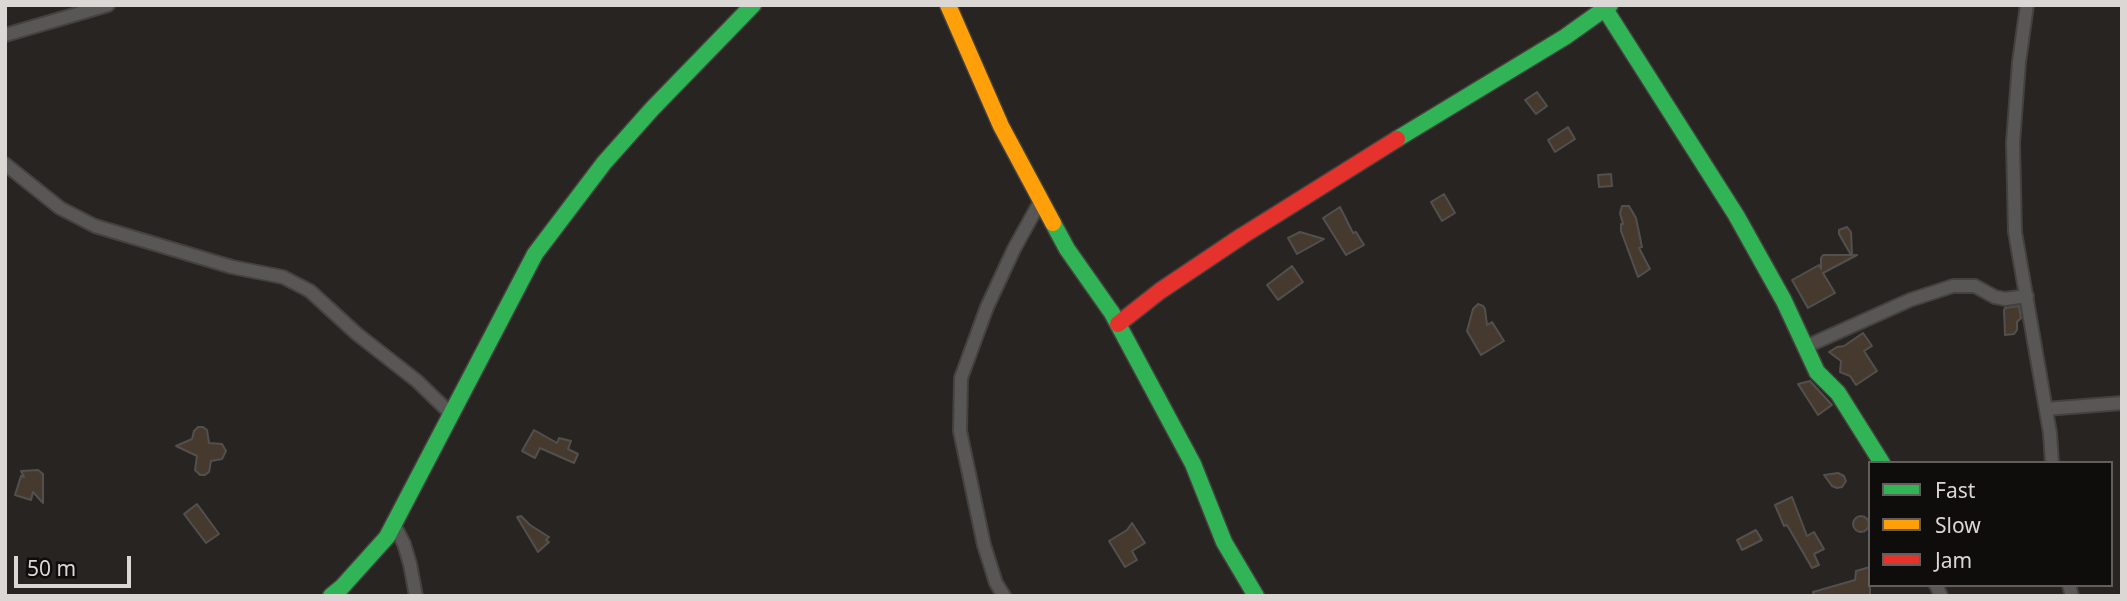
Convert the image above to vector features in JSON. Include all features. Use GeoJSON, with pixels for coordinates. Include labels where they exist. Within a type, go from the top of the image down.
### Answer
{"type":"FeatureCollection","features":[{"type":"Feature","properties":{"kind":"street"},"geometry":{"type":"LineString","coordinates":[[5,35],[108,5]]}},
{"type":"Feature","properties":{"kind":"street"},"geometry":{"type":"LineString","coordinates":[[331,596],[387,537],[535,254],[604,163],[652,109],[753,5]]}},
{"type":"Feature","properties":{"kind":"street"},"geometry":{"type":"LineString","coordinates":[[948,5],[1001,126],[1067,249],[1118,324],[1193,464],[1224,542],[1256,596]]}},
{"type":"Feature","properties":{"kind":"street"},"geometry":{"type":"LineString","coordinates":[[2028,5],[2019,62],[2013,143],[2015,232],[2046,408],[2052,461]]}},
{"type":"Feature","properties":{"kind":"street"},"geometry":{"type":"LineString","coordinates":[[1118,324],[1160,291],[1242,236],[1565,37],[1608,7],[1735,215],[1784,301],[1817,372],[1838,393],[1881,461]]}},
{"type":"Feature","properties":{"kind":"street"},"geometry":{"type":"LineString","coordinates":[[5,164],[60,208],[95,226],[232,267],[283,277],[310,291],[357,334],[417,380],[451,414]]}},
{"type":"Feature","properties":{"kind":"street"},"geometry":{"type":"LineString","coordinates":[[1004,596],[996,583],[984,545],[960,431],[961,378],[987,307],[1014,248],[1041,200]]}},
{"type":"Feature","properties":{"kind":"street"},"geometry":{"type":"LineString","coordinates":[[1805,347],[1910,300],[1952,286],[1975,286],[1994,297],[2005,299],[2027,296]]}},
{"type":"Feature","properties":{"kind":"street"},"geometry":{"type":"LineString","coordinates":[[2046,408],[2122,403]]}},
{"type":"Feature","properties":{"kind":"street"},"geometry":{"type":"LineString","coordinates":[[394,524],[404,544],[416,596]]}},
{"type":"Feature","properties":{"kind":"building"},"geometry":{"type":"Polygon","coordinates":[[[1537,92],[1547,106],[1536,114],[1525,100],[1537,92]]]}},
{"type":"Feature","properties":{"kind":"building"},"geometry":{"type":"Polygon","coordinates":[[[1568,127],[1575,139],[1555,152],[1548,140],[1568,127]]]}},
{"type":"Feature","properties":{"kind":"building"},"geometry":{"type":"Polygon","coordinates":[[[1611,174],[1612,186],[1599,187],[1598,175],[1611,174]]]}},
{"type":"Feature","properties":{"kind":"building"},"geometry":{"type":"Polygon","coordinates":[[[1444,194],[1455,213],[1442,221],[1431,202],[1444,194]]]}},
{"type":"Feature","properties":{"kind":"building"},"geometry":{"type":"Polygon","coordinates":[[[1622,206],[1629,206],[1636,218],[1642,247],[1639,248],[1650,269],[1638,277],[1621,231],[1622,206]]]}},
{"type":"Feature","properties":{"kind":"building"},"geometry":{"type":"Polygon","coordinates":[[[1340,207],[1353,233],[1356,232],[1364,245],[1346,255],[1323,218],[1340,207]]]}},
{"type":"Feature","properties":{"kind":"building"},"geometry":{"type":"Polygon","coordinates":[[[1847,227],[1851,232],[1852,255],[1857,255],[1823,273],[1835,293],[1808,308],[1792,280],[1819,265],[1821,269],[1823,255],[1851,255],[1839,234],[1839,230],[1847,227]]]}},
{"type":"Feature","properties":{"kind":"building"},"geometry":{"type":"Polygon","coordinates":[[[1300,232],[1324,239],[1297,254],[1288,238],[1300,232]]]}},
{"type":"Feature","properties":{"kind":"building"},"geometry":{"type":"Polygon","coordinates":[[[1292,266],[1303,282],[1278,300],[1267,285],[1292,266]]]}},
{"type":"Feature","properties":{"kind":"building"},"geometry":{"type":"Polygon","coordinates":[[[1478,304],[1485,309],[1487,325],[1492,322],[1504,341],[1481,355],[1467,331],[1473,309],[1478,304]]]}},
{"type":"Feature","properties":{"kind":"building"},"geometry":{"type":"Polygon","coordinates":[[[2019,306],[2021,318],[2017,322],[2017,330],[2014,334],[2005,335],[2004,310],[2019,306]]]}},
{"type":"Feature","properties":{"kind":"building"},"geometry":{"type":"Polygon","coordinates":[[[1863,333],[1872,346],[1864,351],[1877,371],[1856,385],[1850,376],[1840,372],[1841,361],[1829,352],[1863,333]]]}},
{"type":"Feature","properties":{"kind":"building"},"geometry":{"type":"Polygon","coordinates":[[[1810,381],[1832,405],[1818,415],[1798,384],[1810,381]]]}},
{"type":"Feature","properties":{"kind":"building"},"geometry":{"type":"Polygon","coordinates":[[[198,427],[207,430],[209,443],[222,444],[226,451],[222,459],[211,461],[209,472],[205,475],[200,475],[195,470],[197,456],[176,446],[192,439],[198,427]]]}},
{"type":"Feature","properties":{"kind":"building"},"geometry":{"type":"Polygon","coordinates":[[[534,430],[557,443],[559,438],[571,441],[568,449],[578,454],[574,463],[540,448],[535,458],[522,451],[534,430]]]}},
{"type":"Feature","properties":{"kind":"building"},"geometry":{"type":"Polygon","coordinates":[[[38,470],[43,474],[43,503],[33,492],[31,500],[15,495],[21,476],[24,477],[21,471],[38,470]]]}},
{"type":"Feature","properties":{"kind":"building"},"geometry":{"type":"Polygon","coordinates":[[[1838,473],[1844,476],[1846,481],[1842,487],[1837,488],[1832,486],[1824,475],[1838,473]]]}},
{"type":"Feature","properties":{"kind":"building"},"geometry":{"type":"Polygon","coordinates":[[[1792,497],[1807,536],[1814,532],[1824,549],[1814,554],[1819,565],[1812,568],[1787,525],[1784,526],[1775,505],[1792,497]]]}},
{"type":"Feature","properties":{"kind":"building"},"geometry":{"type":"Polygon","coordinates":[[[197,504],[219,534],[206,543],[184,514],[197,504]]]}},
{"type":"Feature","properties":{"kind":"building"},"geometry":{"type":"Polygon","coordinates":[[[521,516],[549,537],[546,540],[549,542],[538,552],[517,517],[521,516]]]}},
{"type":"Feature","properties":{"kind":"building"},"geometry":{"type":"Polygon","coordinates":[[[1858,517],[1866,519],[1868,527],[1864,531],[1858,531],[1854,527],[1854,521],[1858,517]]]}},
{"type":"Feature","properties":{"kind":"building"},"geometry":{"type":"Polygon","coordinates":[[[1132,523],[1145,543],[1132,551],[1137,560],[1125,567],[1109,541],[1127,530],[1132,523]]]}},
{"type":"Feature","properties":{"kind":"building"},"geometry":{"type":"Polygon","coordinates":[[[1756,530],[1762,540],[1742,550],[1737,540],[1756,530]]]}},
{"type":"Feature","properties":{"kind":"building"},"geometry":{"type":"Polygon","coordinates":[[[1868,568],[1870,596],[1814,596],[1813,592],[1855,580],[1856,571],[1868,568]]]}},
{"type":"Feature","properties":{"kind":"traffic: fast"},"geometry":{"type":"LineString","coordinates":[[331,596],[387,537],[535,254],[604,163],[652,109],[753,5]]}},
{"type":"Feature","properties":{"kind":"traffic: fast"},"geometry":{"type":"LineString","coordinates":[[1397,139],[1565,37],[1610,5]]}},
{"type":"Feature","properties":{"kind":"traffic: fast"},"geometry":{"type":"LineString","coordinates":[[1605,9],[1736,215],[1784,301],[1817,372],[1838,393],[1881,461]]}},
{"type":"Feature","properties":{"kind":"traffic: fast"},"geometry":{"type":"LineString","coordinates":[[1053,223],[1067,249],[1112,313],[1193,464],[1224,542],[1256,596]]}},
{"type":"Feature","properties":{"kind":"traffic: slow"},"geometry":{"type":"LineString","coordinates":[[948,5],[1001,126],[1053,223]]}},
{"type":"Feature","properties":{"kind":"traffic: jam"},"geometry":{"type":"LineString","coordinates":[[1118,324],[1160,291],[1242,236],[1397,139]]}}]}
